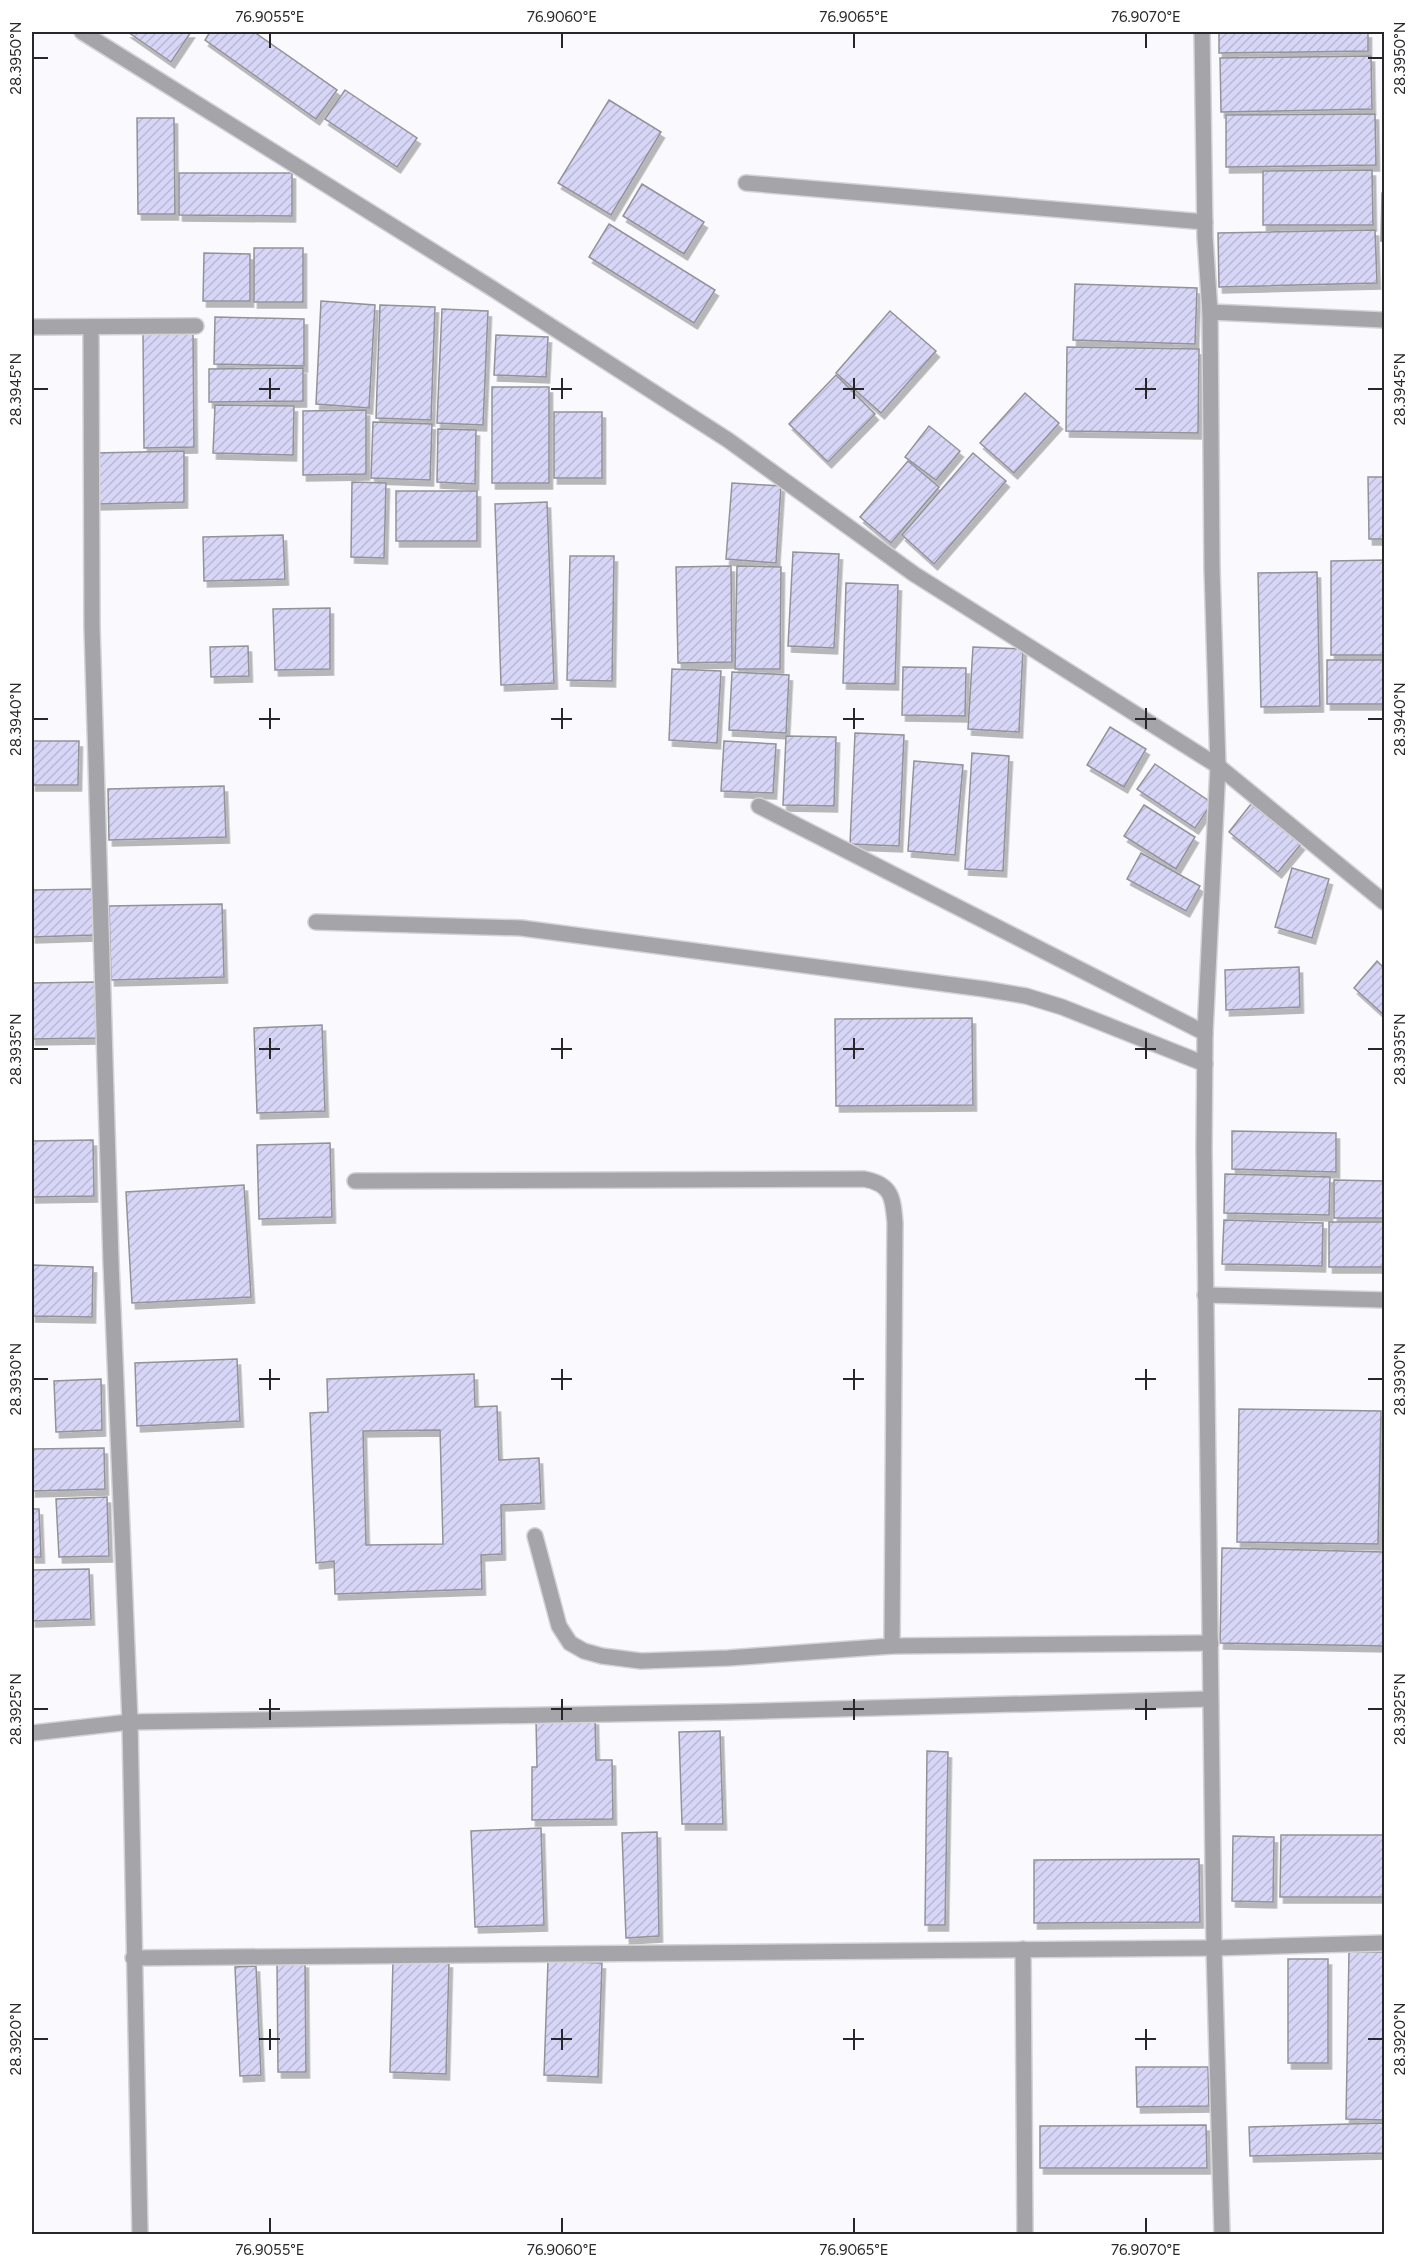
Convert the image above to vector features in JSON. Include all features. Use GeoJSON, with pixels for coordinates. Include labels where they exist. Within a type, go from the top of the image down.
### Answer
{"type":"FeatureCollection","features":[{"type":"Feature","properties":{"kind":"street"},"geometry":{"type":"LineString","coordinates":[[82,32],[490,287],[728,440],[914,574],[1218,766],[1384,902]]}},
{"type":"Feature","properties":{"kind":"street"},"geometry":{"type":"LineString","coordinates":[[1202,32],[1205,222],[1210,312],[1212,568],[1218,766],[1205,1033],[1205,1295],[1211,1643],[1209,1699],[1222,2235]]}},
{"type":"Feature","properties":{"kind":"street"},"geometry":{"type":"LineString","coordinates":[[746,183],[1205,222]]}},
{"type":"Feature","properties":{"kind":"street"},"geometry":{"type":"LineString","coordinates":[[1210,312],[1384,320]]}},
{"type":"Feature","properties":{"kind":"street"},"geometry":{"type":"LineString","coordinates":[[32,327],[196,326]]}},
{"type":"Feature","properties":{"kind":"street"},"geometry":{"type":"LineString","coordinates":[[91,327],[92,639],[111,1262],[130,1722],[140,2235]]}},
{"type":"Feature","properties":{"kind":"street"},"geometry":{"type":"LineString","coordinates":[[759,806],[1205,1033]]}},
{"type":"Feature","properties":{"kind":"street"},"geometry":{"type":"LineString","coordinates":[[316,922],[521,928],[984,989],[1026,996],[1062,1007],[1205,1064]]}},
{"type":"Feature","properties":{"kind":"street"},"geometry":{"type":"LineString","coordinates":[[355,1181],[864,1179],[876,1181],[884,1186],[894,1204],[895,1223],[892,1646]]}},
{"type":"Feature","properties":{"kind":"street"},"geometry":{"type":"LineString","coordinates":[[1205,1295],[1384,1300]]}},
{"type":"Feature","properties":{"kind":"street"},"geometry":{"type":"LineString","coordinates":[[534,1536],[559,1626],[570,1643],[584,1651],[641,1661],[728,1658],[892,1646],[1211,1643]]}},
{"type":"Feature","properties":{"kind":"street"},"geometry":{"type":"LineString","coordinates":[[32,1733],[130,1722],[724,1712],[1209,1699]]}},
{"type":"Feature","properties":{"kind":"street"},"geometry":{"type":"LineString","coordinates":[[133,1958],[1214,1948],[1384,1943]]}},
{"type":"Feature","properties":{"kind":"street"},"geometry":{"type":"LineString","coordinates":[[1023,1949],[1025,2235]]}},
{"type":"Feature","properties":{"kind":"building"},"geometry":{"type":"Polygon","coordinates":[[[128,32],[191,32],[171,62],[128,32]]]}},
{"type":"Feature","properties":{"kind":"building"},"geometry":{"type":"Polygon","coordinates":[[[210,32],[254,32],[337,90],[316,119],[205,40],[210,32]]]}},
{"type":"Feature","properties":{"kind":"building"},"geometry":{"type":"Polygon","coordinates":[[[1219,32],[1368,32],[1368,51],[1219,53],[1219,32]]]}},
{"type":"Feature","properties":{"kind":"building"},"geometry":{"type":"Polygon","coordinates":[[[1371,56],[1372,109],[1221,112],[1220,58],[1371,56]]]}},
{"type":"Feature","properties":{"kind":"building"},"geometry":{"type":"Polygon","coordinates":[[[345,90],[417,138],[397,167],[325,119],[345,90]]]}},
{"type":"Feature","properties":{"kind":"building"},"geometry":{"type":"Polygon","coordinates":[[[609,100],[661,132],[611,215],[558,183],[609,100]]]}},
{"type":"Feature","properties":{"kind":"building"},"geometry":{"type":"Polygon","coordinates":[[[1375,114],[1376,165],[1226,167],[1226,115],[1375,114]]]}},
{"type":"Feature","properties":{"kind":"building"},"geometry":{"type":"Polygon","coordinates":[[[137,118],[174,118],[175,214],[138,214],[137,118]]]}},
{"type":"Feature","properties":{"kind":"building"},"geometry":{"type":"Polygon","coordinates":[[[1372,170],[1373,225],[1263,225],[1263,171],[1372,170]]]}},
{"type":"Feature","properties":{"kind":"building"},"geometry":{"type":"Polygon","coordinates":[[[179,173],[292,173],[292,216],[179,215],[179,173]]]}},
{"type":"Feature","properties":{"kind":"building"},"geometry":{"type":"Polygon","coordinates":[[[642,184],[704,222],[684,254],[623,216],[642,184]]]}},
{"type":"Feature","properties":{"kind":"building"},"geometry":{"type":"Polygon","coordinates":[[[1382,193],[1384,193],[1384,241],[1381,241],[1382,193]]]}},
{"type":"Feature","properties":{"kind":"building"},"geometry":{"type":"Polygon","coordinates":[[[609,224],[715,290],[694,323],[589,257],[609,224]]]}},
{"type":"Feature","properties":{"kind":"building"},"geometry":{"type":"Polygon","coordinates":[[[1375,230],[1377,283],[1219,287],[1218,233],[1375,230]]]}},
{"type":"Feature","properties":{"kind":"building"},"geometry":{"type":"Polygon","coordinates":[[[254,248],[303,248],[303,302],[254,302],[254,248]]]}},
{"type":"Feature","properties":{"kind":"building"},"geometry":{"type":"Polygon","coordinates":[[[204,253],[250,254],[250,301],[203,301],[204,253]]]}},
{"type":"Feature","properties":{"kind":"building"},"geometry":{"type":"Polygon","coordinates":[[[1075,284],[1197,288],[1195,344],[1073,340],[1075,284]]]}},
{"type":"Feature","properties":{"kind":"building"},"geometry":{"type":"Polygon","coordinates":[[[321,301],[375,305],[369,408],[316,404],[321,301]]]}},
{"type":"Feature","properties":{"kind":"building"},"geometry":{"type":"Polygon","coordinates":[[[380,305],[435,307],[431,420],[376,418],[380,305]]]}},
{"type":"Feature","properties":{"kind":"building"},"geometry":{"type":"Polygon","coordinates":[[[442,309],[488,311],[483,425],[437,423],[442,309]]]}},
{"type":"Feature","properties":{"kind":"building"},"geometry":{"type":"Polygon","coordinates":[[[890,311],[936,351],[881,413],[836,373],[890,311]]]}},
{"type":"Feature","properties":{"kind":"building"},"geometry":{"type":"Polygon","coordinates":[[[215,317],[304,319],[304,366],[214,364],[215,317]]]}},
{"type":"Feature","properties":{"kind":"building"},"geometry":{"type":"Polygon","coordinates":[[[193,333],[194,447],[144,448],[143,334],[193,333]]]}},
{"type":"Feature","properties":{"kind":"building"},"geometry":{"type":"Polygon","coordinates":[[[496,335],[548,337],[546,377],[494,375],[496,335]]]}},
{"type":"Feature","properties":{"kind":"building"},"geometry":{"type":"Polygon","coordinates":[[[1067,347],[1199,349],[1198,433],[1066,431],[1067,347]]]}},
{"type":"Feature","properties":{"kind":"building"},"geometry":{"type":"Polygon","coordinates":[[[303,368],[303,401],[209,402],[209,369],[303,368]]]}},
{"type":"Feature","properties":{"kind":"building"},"geometry":{"type":"Polygon","coordinates":[[[836,375],[875,414],[828,462],[789,424],[836,375]]]}},
{"type":"Feature","properties":{"kind":"building"},"geometry":{"type":"Polygon","coordinates":[[[492,387],[549,387],[549,483],[492,483],[492,387]]]}},
{"type":"Feature","properties":{"kind":"building"},"geometry":{"type":"Polygon","coordinates":[[[1025,393],[1059,423],[1014,473],[980,443],[1025,393]]]}},
{"type":"Feature","properties":{"kind":"building"},"geometry":{"type":"Polygon","coordinates":[[[215,405],[294,406],[293,455],[213,453],[215,405]]]}},
{"type":"Feature","properties":{"kind":"building"},"geometry":{"type":"Polygon","coordinates":[[[366,410],[366,474],[303,475],[303,411],[366,410]]]}},
{"type":"Feature","properties":{"kind":"building"},"geometry":{"type":"Polygon","coordinates":[[[554,412],[602,412],[602,478],[554,478],[554,412]]]}},
{"type":"Feature","properties":{"kind":"building"},"geometry":{"type":"Polygon","coordinates":[[[373,422],[432,424],[430,480],[371,478],[373,422]]]}},
{"type":"Feature","properties":{"kind":"building"},"geometry":{"type":"Polygon","coordinates":[[[929,426],[960,451],[936,480],[905,457],[929,426]]]}},
{"type":"Feature","properties":{"kind":"building"},"geometry":{"type":"Polygon","coordinates":[[[438,429],[476,430],[475,484],[437,482],[438,429]]]}},
{"type":"Feature","properties":{"kind":"building"},"geometry":{"type":"Polygon","coordinates":[[[184,451],[184,502],[97,504],[96,453],[184,451]]]}},
{"type":"Feature","properties":{"kind":"building"},"geometry":{"type":"Polygon","coordinates":[[[973,453],[1006,481],[934,564],[902,535],[973,453]]]}},
{"type":"Feature","properties":{"kind":"building"},"geometry":{"type":"Polygon","coordinates":[[[908,461],[939,487],[891,543],[860,517],[908,461]]]}},
{"type":"Feature","properties":{"kind":"building"},"geometry":{"type":"Polygon","coordinates":[[[1368,477],[1384,477],[1384,539],[1369,539],[1368,477]]]}},
{"type":"Feature","properties":{"kind":"building"},"geometry":{"type":"Polygon","coordinates":[[[352,482],[386,483],[384,558],[351,557],[352,482]]]}},
{"type":"Feature","properties":{"kind":"building"},"geometry":{"type":"Polygon","coordinates":[[[732,483],[781,486],[776,563],[726,559],[732,483]]]}},
{"type":"Feature","properties":{"kind":"building"},"geometry":{"type":"Polygon","coordinates":[[[396,491],[477,491],[477,541],[396,541],[396,491]]]}},
{"type":"Feature","properties":{"kind":"building"},"geometry":{"type":"Polygon","coordinates":[[[547,502],[554,683],[501,685],[495,504],[547,502]]]}},
{"type":"Feature","properties":{"kind":"building"},"geometry":{"type":"Polygon","coordinates":[[[283,535],[285,579],[204,581],[203,537],[283,535]]]}},
{"type":"Feature","properties":{"kind":"building"},"geometry":{"type":"Polygon","coordinates":[[[793,552],[839,554],[834,648],[788,646],[793,552]]]}},
{"type":"Feature","properties":{"kind":"building"},"geometry":{"type":"Polygon","coordinates":[[[570,556],[614,556],[612,681],[567,680],[570,556]]]}},
{"type":"Feature","properties":{"kind":"building"},"geometry":{"type":"Polygon","coordinates":[[[1384,560],[1384,655],[1331,655],[1331,561],[1384,560]]]}},
{"type":"Feature","properties":{"kind":"building"},"geometry":{"type":"Polygon","coordinates":[[[731,566],[732,662],[678,663],[676,567],[731,566]]]}},
{"type":"Feature","properties":{"kind":"building"},"geometry":{"type":"Polygon","coordinates":[[[737,566],[781,567],[780,669],[735,669],[737,566]]]}},
{"type":"Feature","properties":{"kind":"building"},"geometry":{"type":"Polygon","coordinates":[[[1317,572],[1320,706],[1261,707],[1258,573],[1317,572]]]}},
{"type":"Feature","properties":{"kind":"building"},"geometry":{"type":"Polygon","coordinates":[[[846,583],[898,585],[895,684],[843,683],[846,583]]]}},
{"type":"Feature","properties":{"kind":"building"},"geometry":{"type":"Polygon","coordinates":[[[330,608],[330,669],[275,670],[273,609],[330,608]]]}},
{"type":"Feature","properties":{"kind":"building"},"geometry":{"type":"Polygon","coordinates":[[[248,646],[249,676],[211,677],[210,647],[248,646]]]}},
{"type":"Feature","properties":{"kind":"building"},"geometry":{"type":"Polygon","coordinates":[[[973,647],[1023,649],[1019,732],[968,729],[973,647]]]}},
{"type":"Feature","properties":{"kind":"building"},"geometry":{"type":"Polygon","coordinates":[[[1327,660],[1384,660],[1384,704],[1327,704],[1327,660]]]}},
{"type":"Feature","properties":{"kind":"building"},"geometry":{"type":"Polygon","coordinates":[[[903,667],[966,668],[965,716],[902,715],[903,667]]]}},
{"type":"Feature","properties":{"kind":"building"},"geometry":{"type":"Polygon","coordinates":[[[672,669],[721,671],[717,743],[669,740],[672,669]]]}},
{"type":"Feature","properties":{"kind":"building"},"geometry":{"type":"Polygon","coordinates":[[[732,672],[789,675],[786,733],[729,730],[732,672]]]}},
{"type":"Feature","properties":{"kind":"building"},"geometry":{"type":"Polygon","coordinates":[[[1110,727],[1146,749],[1124,787],[1087,765],[1110,727]]]}},
{"type":"Feature","properties":{"kind":"building"},"geometry":{"type":"Polygon","coordinates":[[[855,733],[904,735],[899,846],[850,844],[855,733]]]}},
{"type":"Feature","properties":{"kind":"building"},"geometry":{"type":"Polygon","coordinates":[[[786,736],[836,737],[834,806],[783,805],[786,736]]]}},
{"type":"Feature","properties":{"kind":"building"},"geometry":{"type":"Polygon","coordinates":[[[32,741],[79,741],[78,785],[32,785],[32,741]]]}},
{"type":"Feature","properties":{"kind":"building"},"geometry":{"type":"Polygon","coordinates":[[[724,741],[776,744],[773,793],[721,791],[724,741]]]}},
{"type":"Feature","properties":{"kind":"building"},"geometry":{"type":"Polygon","coordinates":[[[972,753],[1009,756],[1003,871],[965,869],[972,753]]]}},
{"type":"Feature","properties":{"kind":"building"},"geometry":{"type":"Polygon","coordinates":[[[914,761],[963,765],[955,855],[908,851],[914,761]]]}},
{"type":"Feature","properties":{"kind":"building"},"geometry":{"type":"Polygon","coordinates":[[[1155,764],[1212,803],[1195,828],[1137,789],[1155,764]]]}},
{"type":"Feature","properties":{"kind":"building"},"geometry":{"type":"Polygon","coordinates":[[[224,786],[226,837],[109,840],[108,789],[224,786]]]}},
{"type":"Feature","properties":{"kind":"building"},"geometry":{"type":"Polygon","coordinates":[[[1251,804],[1301,844],[1278,872],[1229,832],[1251,804]]]}},
{"type":"Feature","properties":{"kind":"building"},"geometry":{"type":"Polygon","coordinates":[[[1144,805],[1195,837],[1176,869],[1124,836],[1144,805]]]}},
{"type":"Feature","properties":{"kind":"building"},"geometry":{"type":"Polygon","coordinates":[[[1141,853],[1200,886],[1186,911],[1127,879],[1141,853]]]}},
{"type":"Feature","properties":{"kind":"building"},"geometry":{"type":"Polygon","coordinates":[[[1292,868],[1329,879],[1312,938],[1275,927],[1292,868]]]}},
{"type":"Feature","properties":{"kind":"building"},"geometry":{"type":"Polygon","coordinates":[[[93,889],[94,935],[32,937],[32,890],[93,889]]]}},
{"type":"Feature","properties":{"kind":"building"},"geometry":{"type":"Polygon","coordinates":[[[222,904],[224,977],[111,980],[109,906],[222,904]]]}},
{"type":"Feature","properties":{"kind":"building"},"geometry":{"type":"Polygon","coordinates":[[[1377,961],[1384,968],[1384,1015],[1354,988],[1377,961]]]}},
{"type":"Feature","properties":{"kind":"building"},"geometry":{"type":"Polygon","coordinates":[[[1299,967],[1300,1007],[1226,1010],[1225,970],[1299,967]]]}},
{"type":"Feature","properties":{"kind":"building"},"geometry":{"type":"Polygon","coordinates":[[[95,982],[96,1038],[32,1039],[32,983],[95,982]]]}},
{"type":"Feature","properties":{"kind":"building"},"geometry":{"type":"Polygon","coordinates":[[[972,1018],[973,1105],[836,1106],[835,1019],[972,1018]]]}},
{"type":"Feature","properties":{"kind":"building"},"geometry":{"type":"Polygon","coordinates":[[[322,1025],[325,1111],[257,1113],[254,1028],[322,1025]]]}},
{"type":"Feature","properties":{"kind":"building"},"geometry":{"type":"Polygon","coordinates":[[[1232,1131],[1336,1133],[1336,1172],[1232,1169],[1232,1131]]]}},
{"type":"Feature","properties":{"kind":"building"},"geometry":{"type":"Polygon","coordinates":[[[93,1140],[94,1196],[32,1197],[32,1141],[93,1140]]]}},
{"type":"Feature","properties":{"kind":"building"},"geometry":{"type":"Polygon","coordinates":[[[330,1143],[332,1217],[259,1219],[257,1145],[330,1143]]]}},
{"type":"Feature","properties":{"kind":"building"},"geometry":{"type":"Polygon","coordinates":[[[1225,1174],[1330,1177],[1329,1215],[1224,1213],[1225,1174]]]}},
{"type":"Feature","properties":{"kind":"building"},"geometry":{"type":"Polygon","coordinates":[[[1334,1180],[1384,1181],[1384,1218],[1334,1218],[1334,1180]]]}},
{"type":"Feature","properties":{"kind":"building"},"geometry":{"type":"Polygon","coordinates":[[[244,1185],[251,1297],[132,1303],[126,1192],[244,1185]]]}},
{"type":"Feature","properties":{"kind":"building"},"geometry":{"type":"Polygon","coordinates":[[[1224,1220],[1323,1223],[1322,1266],[1222,1264],[1224,1220]]]}},
{"type":"Feature","properties":{"kind":"building"},"geometry":{"type":"Polygon","coordinates":[[[1329,1222],[1384,1222],[1384,1267],[1329,1267],[1329,1222]]]}},
{"type":"Feature","properties":{"kind":"building"},"geometry":{"type":"Polygon","coordinates":[[[32,1265],[93,1267],[92,1317],[32,1316],[32,1265]]]}},
{"type":"Feature","properties":{"kind":"building"},"geometry":{"type":"Polygon","coordinates":[[[237,1359],[240,1421],[137,1426],[135,1363],[237,1359]]]}},
{"type":"Feature","properties":{"kind":"building"},"geometry":{"type":"Polygon","coordinates":[[[474,1374],[475,1407],[497,1406],[499,1460],[539,1458],[541,1503],[501,1505],[502,1554],[481,1555],[482,1589],[335,1594],[334,1561],[316,1563],[310,1413],[328,1412],[327,1379],[474,1374]],[[440,1430],[363,1431],[366,1545],[443,1544],[440,1430]]]}},
{"type":"Feature","properties":{"kind":"building"},"geometry":{"type":"Polygon","coordinates":[[[101,1379],[102,1430],[56,1432],[54,1381],[101,1379]]]}},
{"type":"Feature","properties":{"kind":"building"},"geometry":{"type":"Polygon","coordinates":[[[1239,1409],[1381,1411],[1378,1544],[1237,1542],[1239,1409]]]}},
{"type":"Feature","properties":{"kind":"building"},"geometry":{"type":"Polygon","coordinates":[[[104,1448],[105,1489],[32,1491],[32,1449],[104,1448]]]}},
{"type":"Feature","properties":{"kind":"building"},"geometry":{"type":"Polygon","coordinates":[[[107,1497],[109,1556],[59,1557],[56,1499],[107,1497]]]}},
{"type":"Feature","properties":{"kind":"building"},"geometry":{"type":"Polygon","coordinates":[[[32,1509],[39,1509],[41,1557],[32,1557],[32,1509]]]}},
{"type":"Feature","properties":{"kind":"building"},"geometry":{"type":"Polygon","coordinates":[[[1222,1548],[1384,1552],[1384,1646],[1220,1643],[1222,1548]]]}},
{"type":"Feature","properties":{"kind":"building"},"geometry":{"type":"Polygon","coordinates":[[[89,1569],[91,1619],[32,1621],[32,1570],[89,1569]]]}},
{"type":"Feature","properties":{"kind":"building"},"geometry":{"type":"Polygon","coordinates":[[[595,1719],[596,1760],[612,1760],[613,1819],[532,1820],[532,1767],[537,1767],[536,1720],[595,1719]]]}},
{"type":"Feature","properties":{"kind":"building"},"geometry":{"type":"Polygon","coordinates":[[[720,1731],[723,1824],[682,1824],[679,1732],[720,1731]]]}},
{"type":"Feature","properties":{"kind":"building"},"geometry":{"type":"Polygon","coordinates":[[[927,1751],[948,1752],[945,1925],[925,1925],[927,1751]]]}},
{"type":"Feature","properties":{"kind":"building"},"geometry":{"type":"Polygon","coordinates":[[[541,1828],[544,1925],[475,1927],[471,1831],[541,1828]]]}},
{"type":"Feature","properties":{"kind":"building"},"geometry":{"type":"Polygon","coordinates":[[[657,1832],[659,1936],[626,1938],[622,1833],[657,1832]]]}},
{"type":"Feature","properties":{"kind":"building"},"geometry":{"type":"Polygon","coordinates":[[[1281,1835],[1384,1835],[1384,1897],[1280,1897],[1281,1835]]]}},
{"type":"Feature","properties":{"kind":"building"},"geometry":{"type":"Polygon","coordinates":[[[1233,1836],[1274,1837],[1273,1902],[1232,1901],[1233,1836]]]}},
{"type":"Feature","properties":{"kind":"building"},"geometry":{"type":"Polygon","coordinates":[[[1199,1859],[1200,1922],[1034,1923],[1034,1860],[1199,1859]]]}},
{"type":"Feature","properties":{"kind":"building"},"geometry":{"type":"Polygon","coordinates":[[[1349,1952],[1384,1952],[1384,2120],[1346,2119],[1349,1952]]]}},
{"type":"Feature","properties":{"kind":"building"},"geometry":{"type":"Polygon","coordinates":[[[1288,1959],[1328,1959],[1328,2063],[1288,2063],[1288,1959]]]}},
{"type":"Feature","properties":{"kind":"building"},"geometry":{"type":"Polygon","coordinates":[[[393,1961],[449,1962],[446,2074],[390,2072],[393,1961]]]}},
{"type":"Feature","properties":{"kind":"building"},"geometry":{"type":"Polygon","coordinates":[[[548,1961],[602,1963],[598,2077],[544,2075],[548,1961]]]}},
{"type":"Feature","properties":{"kind":"building"},"geometry":{"type":"Polygon","coordinates":[[[305,1962],[306,2072],[278,2072],[277,1963],[305,1962]]]}},
{"type":"Feature","properties":{"kind":"building"},"geometry":{"type":"Polygon","coordinates":[[[256,1966],[261,2075],[240,2076],[235,1967],[256,1966]]]}},
{"type":"Feature","properties":{"kind":"building"},"geometry":{"type":"Polygon","coordinates":[[[1136,2067],[1208,2067],[1209,2106],[1137,2107],[1136,2067]]]}},
{"type":"Feature","properties":{"kind":"building"},"geometry":{"type":"Polygon","coordinates":[[[1384,2123],[1384,2153],[1250,2156],[1249,2127],[1384,2123]]]}},
{"type":"Feature","properties":{"kind":"building"},"geometry":{"type":"Polygon","coordinates":[[[1206,2125],[1207,2168],[1040,2168],[1040,2126],[1206,2125]]]}}]}
